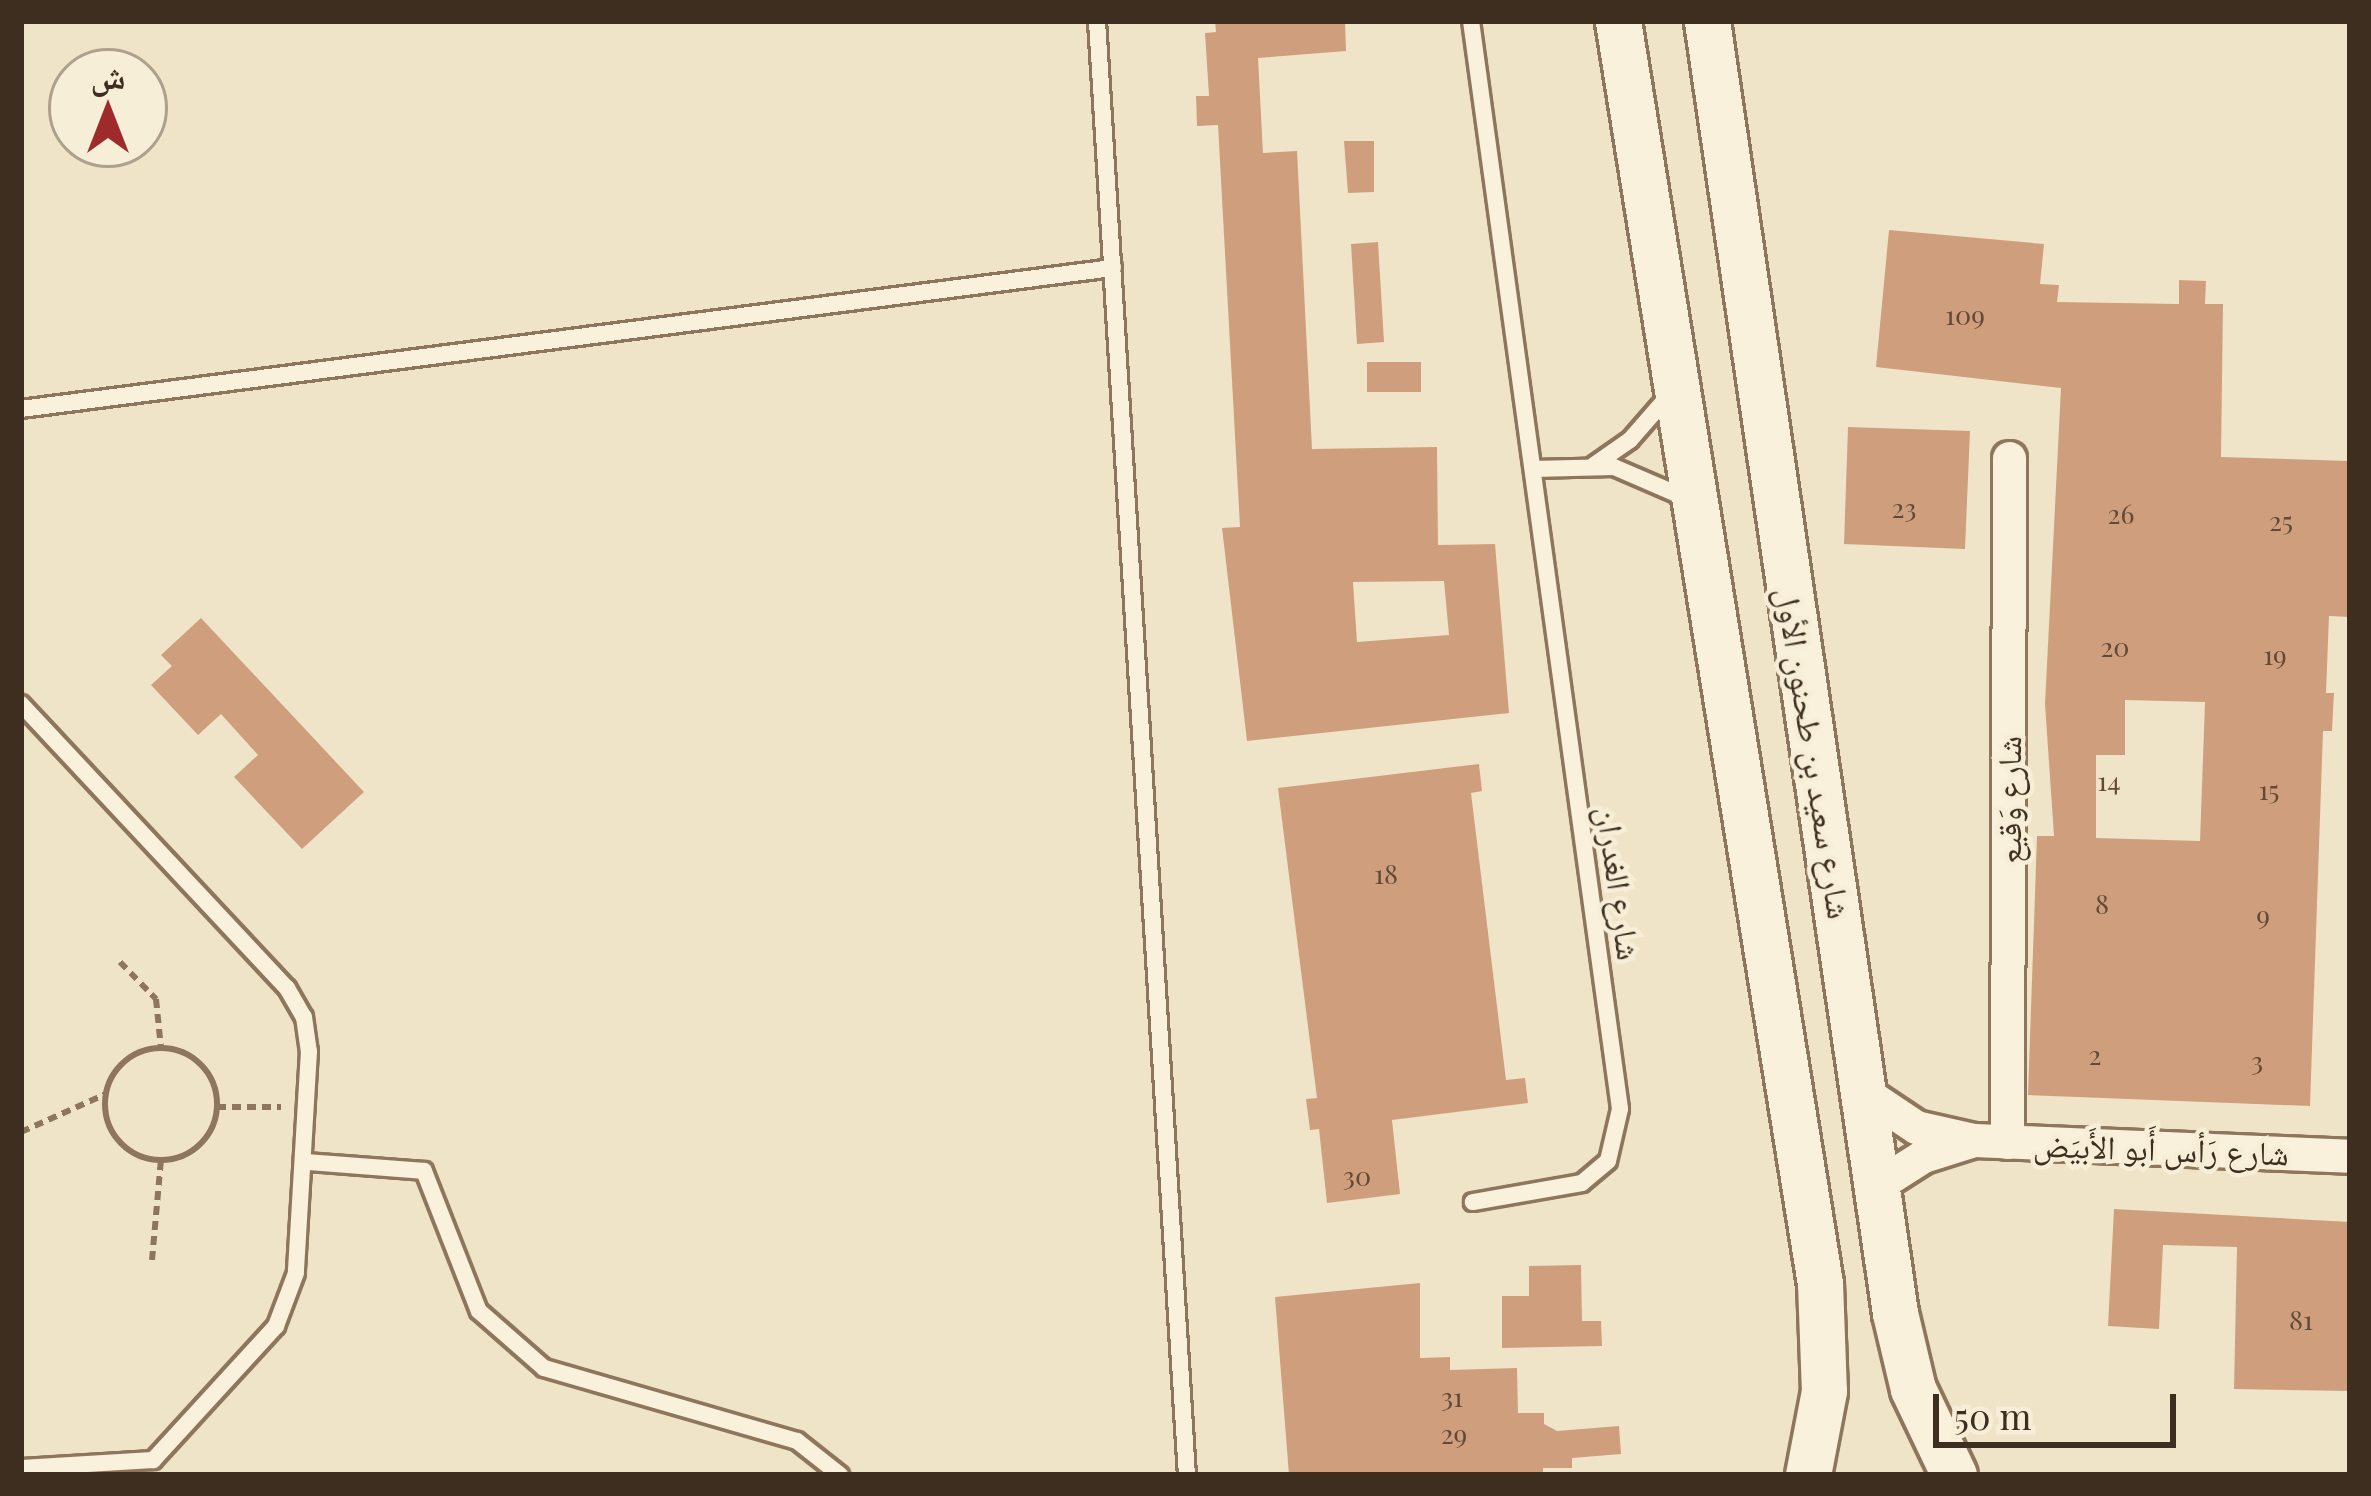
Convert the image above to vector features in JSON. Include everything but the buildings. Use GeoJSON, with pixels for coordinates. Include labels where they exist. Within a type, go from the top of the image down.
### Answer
{"type":"FeatureCollection","features":[{"type":"Feature","properties":{"kind":"main road"},"geometry":{"type":"LineString","coordinates":[[1618,21],[1688,500],[1825,1318],[1825,1391],[1808,1475]]}},
{"type":"Feature","properties":{"kind":"main road","name":"شارع سعيد بن طحنون الأول"},"geometry":{"type":"LineString","coordinates":[[1707,21],[1903,1352],[1954,1475]]}},
{"type":"Feature","properties":{"kind":"street","name":"شارع وَقيع"},"geometry":{"type":"LineString","coordinates":[[2007,1142],[2009,458]]}},
{"type":"Feature","properties":{"kind":"street","name":"شارع رَأس أَبو الأَبيَض"},"geometry":{"type":"LineString","coordinates":[[1868,1095],[1916,1127],[1973,1140],[2350,1156]]}},
{"type":"Feature","properties":{"kind":"street","name":"شارع رَأس أَبو الأَبيَض"},"geometry":{"type":"LineString","coordinates":[[1879,1184],[1923,1156],[1973,1140]]}},
{"type":"Feature","properties":{"kind":"lane"},"geometry":{"type":"LineString","coordinates":[[1097,21],[1186,1475]]}},
{"type":"Feature","properties":{"kind":"lane","name":"شارع الغدران"},"geometry":{"type":"LineString","coordinates":[[1471,21],[1620,1109],[1608,1161],[1582,1183],[1473,1202]]}},
{"type":"Feature","properties":{"kind":"lane"},"geometry":{"type":"LineString","coordinates":[[21,409],[1113,268]]}},
{"type":"Feature","properties":{"kind":"lane"},"geometry":{"type":"LineString","coordinates":[[1593,465],[1630,440],[1673,390]]}},
{"type":"Feature","properties":{"kind":"lane"},"geometry":{"type":"LineString","coordinates":[[1532,469],[1593,465],[1653,478],[1688,500]]}},
{"type":"Feature","properties":{"kind":"lane"},"geometry":{"type":"LineString","coordinates":[[21,704],[297,1002],[308,1034],[307,1162],[285,1309],[165,1452],[138,1465],[21,1468]]}},
{"type":"Feature","properties":{"kind":"lane"},"geometry":{"type":"LineString","coordinates":[[307,1162],[424,1172],[479,1310],[544,1368],[797,1441],[840,1475]]}},
{"type":"Feature","properties":{"kind":"path"},"geometry":{"type":"LineString","coordinates":[[120,962],[155,999],[161,1048]]}},
{"type":"Feature","properties":{"kind":"path"},"geometry":{"type":"LineString","coordinates":[[21,1132],[106,1094],[126,1061],[161,1048],[202,1066],[218,1107],[200,1145],[161,1160],[134,1154],[114,1135],[106,1094]]}},
{"type":"Feature","properties":{"kind":"path"},"geometry":{"type":"LineString","coordinates":[[218,1107],[308,1107]]}},
{"type":"Feature","properties":{"kind":"path"},"geometry":{"type":"LineString","coordinates":[[152,1260],[161,1160]]}}]}
